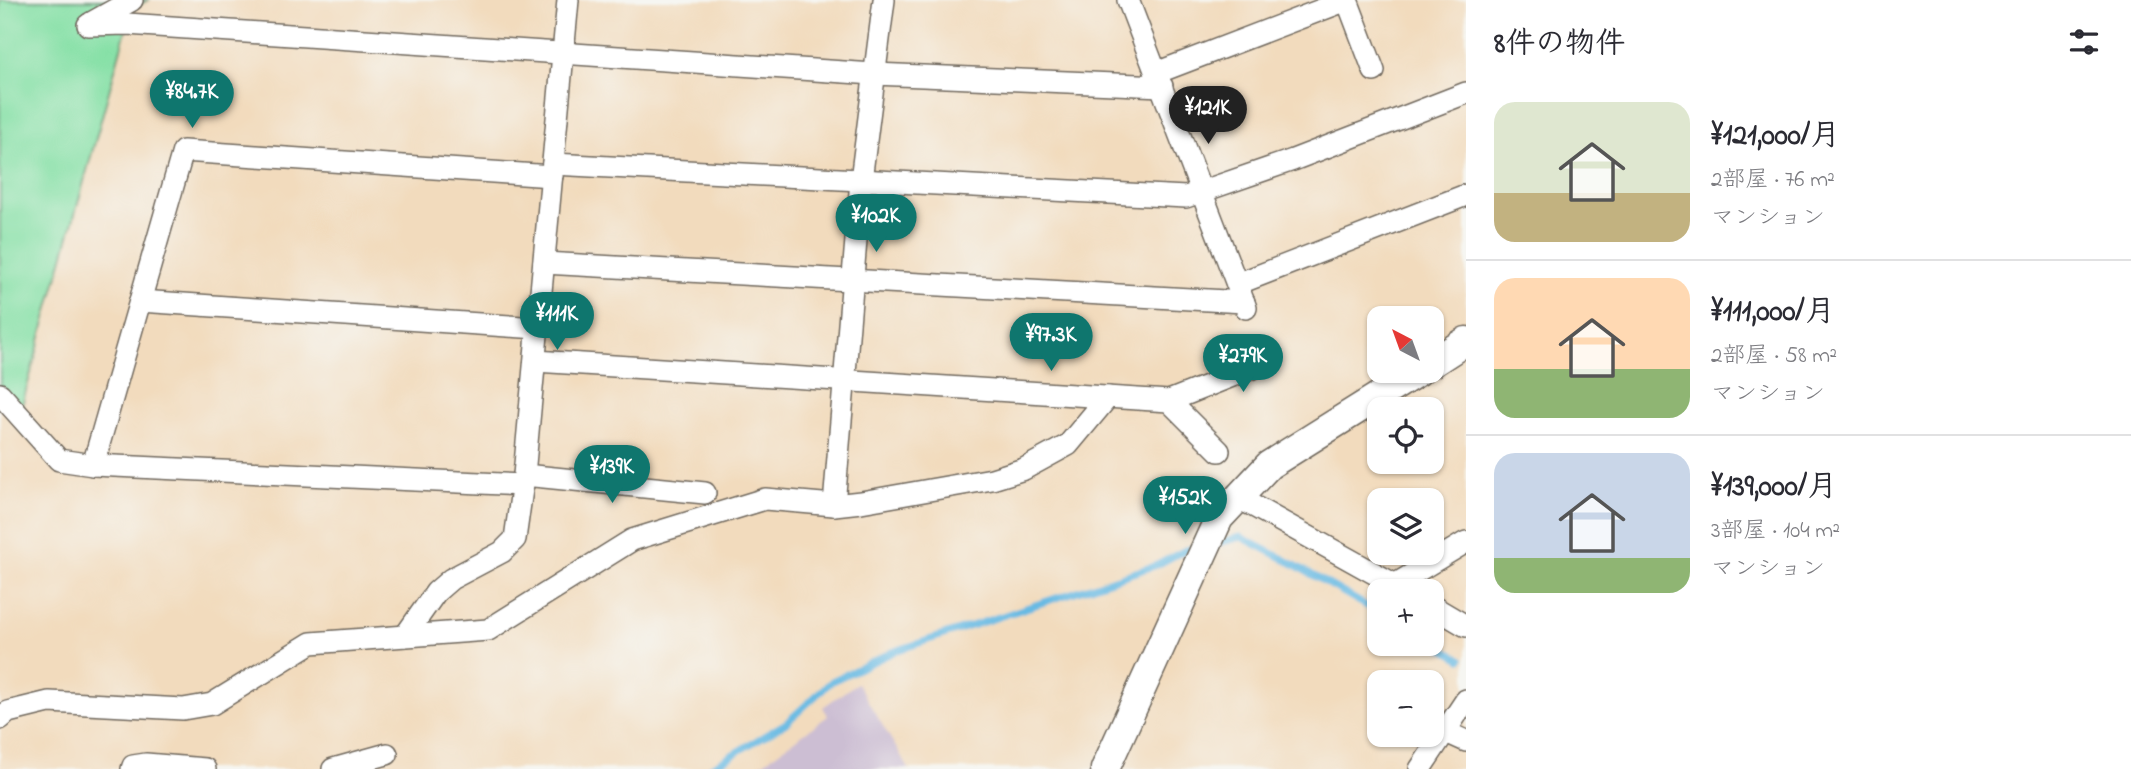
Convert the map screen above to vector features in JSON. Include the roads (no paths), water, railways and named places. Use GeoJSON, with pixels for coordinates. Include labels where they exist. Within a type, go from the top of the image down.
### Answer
{"type":"FeatureCollection","features":[{"type":"Feature","properties":{"kind":"street"},"geometry":{"type":"LineString","coordinates":[[132,0],[88,25],[128,24],[874,74],[1159,80],[1347,0],[1374,71]]}},
{"type":"Feature","properties":{"kind":"street"},"geometry":{"type":"LineString","coordinates":[[405,636],[436,592],[450,579],[502,552],[515,539],[524,480],[568,0]]}},
{"type":"Feature","properties":{"kind":"street"},"geometry":{"type":"LineString","coordinates":[[834,505],[861,180],[884,0]]}},
{"type":"Feature","properties":{"kind":"street"},"geometry":{"type":"LineString","coordinates":[[1128,0],[1242,298]]}},
{"type":"Feature","properties":{"kind":"street"},"geometry":{"type":"LineString","coordinates":[[93,465],[183,151],[1186,197],[1293,160],[1466,93]]}},
{"type":"Feature","properties":{"kind":"street"},"geometry":{"type":"LineString","coordinates":[[544,263],[1242,298],[1466,195]]}},
{"type":"Feature","properties":{"kind":"street"},"geometry":{"type":"LineString","coordinates":[[140,301],[538,328]]}},
{"type":"Feature","properties":{"kind":"street"},"geometry":{"type":"LineString","coordinates":[[1444,355],[1466,341]]}},
{"type":"Feature","properties":{"kind":"street"},"geometry":{"type":"LineString","coordinates":[[535,361],[1169,401],[1265,363],[1263,355]]}},
{"type":"Feature","properties":{"kind":"street"},"geometry":{"type":"LineString","coordinates":[[1105,769],[1219,518],[1269,465],[1400,383]]}},
{"type":"Feature","properties":{"kind":"street"},"geometry":{"type":"LineString","coordinates":[[0,394],[59,460],[93,465],[524,480],[715,493],[834,505],[979,481],[1024,469],[1068,445],[1108,397]]}},
{"type":"Feature","properties":{"kind":"street"},"geometry":{"type":"LineString","coordinates":[[1169,401],[1219,451]]}},
{"type":"Feature","properties":{"kind":"street"},"geometry":{"type":"LineString","coordinates":[[1238,498],[1386,579]]}},
{"type":"Feature","properties":{"kind":"street"},"geometry":{"type":"LineString","coordinates":[[0,719],[8,712],[49,702],[183,709],[212,705],[311,643],[488,630],[632,540],[765,499]]}},
{"type":"Feature","properties":{"kind":"street"},"geometry":{"type":"LineString","coordinates":[[1415,579],[1466,542]]}},
{"type":"Feature","properties":{"kind":"street"},"geometry":{"type":"LineString","coordinates":[[1444,613],[1466,626]]}},
{"type":"Feature","properties":{"kind":"street"},"geometry":{"type":"LineString","coordinates":[[1420,769],[1466,699]]}},
{"type":"Feature","properties":{"kind":"street"},"geometry":{"type":"LineString","coordinates":[[1446,732],[1466,741]]}},
{"type":"Feature","properties":{"kind":"street"},"geometry":{"type":"LineString","coordinates":[[333,769],[387,754]]}},
{"type":"Feature","properties":{"kind":"street"},"geometry":{"type":"LineString","coordinates":[[132,769],[133,766],[146,764],[205,769]]}},
{"type":"Feature","properties":{"kind":"waterway"},"geometry":{"type":"LineString","coordinates":[[1218,543],[1241,537],[1367,606]]}},
{"type":"Feature","properties":{"kind":"waterway"},"geometry":{"type":"LineString","coordinates":[[708,769],[786,723],[832,681],[895,651],[1157,565],[1185,550],[1196,548]]}},
{"type":"Feature","properties":{"kind":"waterway"},"geometry":{"type":"LineString","coordinates":[[1444,649],[1461,659]]}}]}
